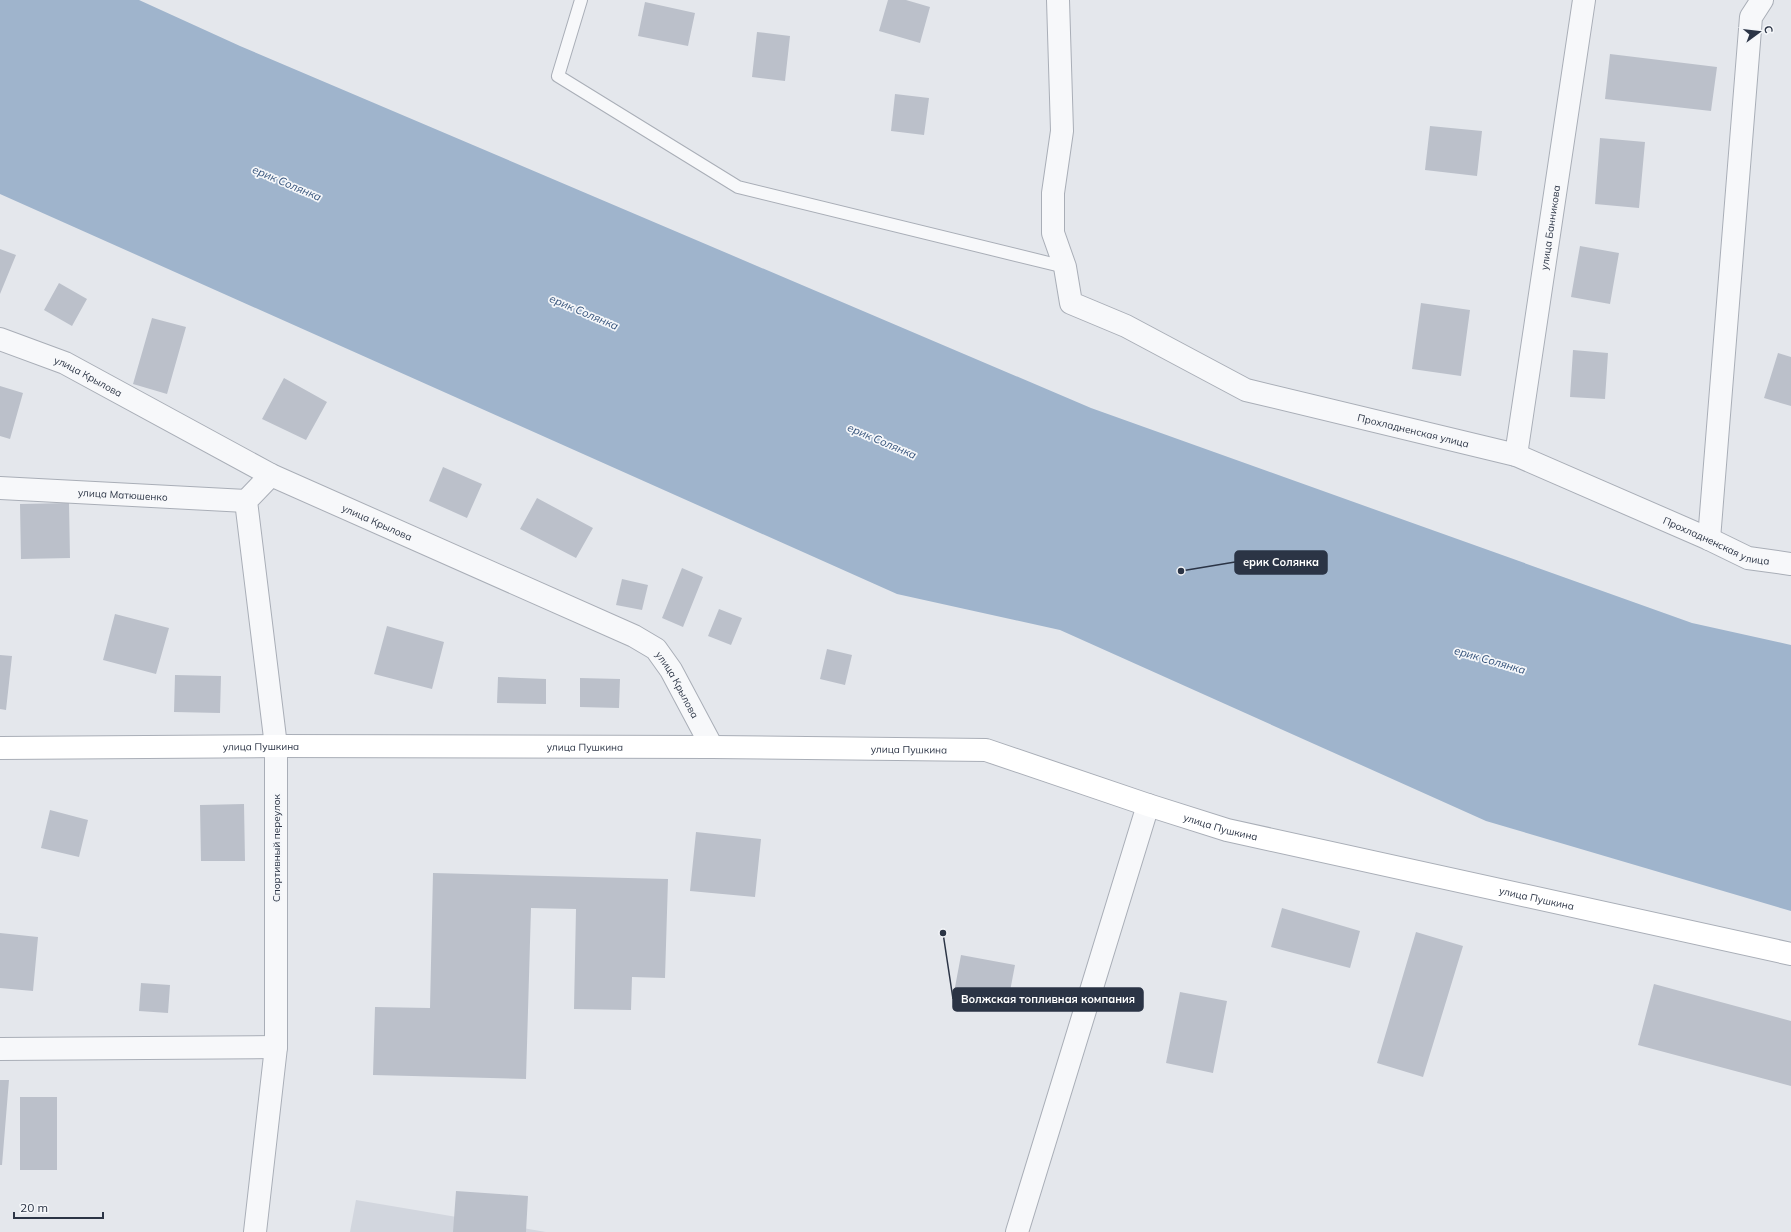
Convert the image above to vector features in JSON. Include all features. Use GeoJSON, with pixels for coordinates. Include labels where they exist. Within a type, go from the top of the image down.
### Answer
{"type":"FeatureCollection","features":[{"type":"Feature","properties":{"kind":"main road","name":"улица Пушкина"},"geometry":{"type":"LineString","coordinates":[[0,748],[276,746],[712,747],[986,750],[1148,806],[1227,830],[1791,954]]}},
{"type":"Feature","properties":{"kind":"street"},"geometry":{"type":"LineString","coordinates":[[1058,0],[1062,131],[1053,193],[1053,233],[1065,267]]}},
{"type":"Feature","properties":{"kind":"street","name":"улица Банникова"},"geometry":{"type":"LineString","coordinates":[[1516,455],[1584,0]]}},
{"type":"Feature","properties":{"kind":"street"},"geometry":{"type":"LineString","coordinates":[[1709,539],[1751,17],[1762,0]]}},
{"type":"Feature","properties":{"kind":"street","name":"Прохладненская улица"},"geometry":{"type":"LineString","coordinates":[[1065,267],[1071,303],[1126,326],[1246,390],[1516,455],[1709,539],[1748,558],[1791,564]]}},
{"type":"Feature","properties":{"kind":"street","name":"улица Крылова"},"geometry":{"type":"LineString","coordinates":[[0,339],[65,362],[271,475],[634,636],[656,649],[671,670],[712,747]]}},
{"type":"Feature","properties":{"kind":"street"},"geometry":{"type":"LineString","coordinates":[[246,501],[271,475]]}},
{"type":"Feature","properties":{"kind":"street","name":"улица Матюшенко"},"geometry":{"type":"LineString","coordinates":[[0,488],[246,501]]}},
{"type":"Feature","properties":{"kind":"street","name":"Спортивный переулок"},"geometry":{"type":"LineString","coordinates":[[246,501],[276,746],[276,1047],[255,1232]]}},
{"type":"Feature","properties":{"kind":"street"},"geometry":{"type":"LineString","coordinates":[[1017,1232],[1148,806]]}},
{"type":"Feature","properties":{"kind":"street"},"geometry":{"type":"LineString","coordinates":[[0,1049],[276,1047]]}},
{"type":"Feature","properties":{"kind":"lane"},"geometry":{"type":"LineString","coordinates":[[581,0],[558,76],[738,187],[1065,267]]}},
{"type":"Feature","properties":{"kind":"shaded area"},"geometry":{"type":"Polygon","coordinates":[[[356,1200],[546,1232],[350,1232],[356,1200]]]}},
{"type":"Feature","properties":{"kind":"water"},"geometry":{"type":"Polygon","coordinates":[[[0,0],[139,0],[240,46],[1091,408],[1692,623],[1791,645],[1791,911],[1486,821],[1060,630],[897,594],[0,194],[0,0]]]}},
{"type":"Feature","properties":{"kind":"building"},"geometry":{"type":"Polygon","coordinates":[[[888,0],[906,0],[930,7],[920,43],[879,31],[888,0]]]}},
{"type":"Feature","properties":{"kind":"building"},"geometry":{"type":"Polygon","coordinates":[[[645,2],[695,13],[688,46],[638,36],[645,2]]]}},
{"type":"Feature","properties":{"kind":"building"},"geometry":{"type":"Polygon","coordinates":[[[757,32],[790,36],[785,81],[752,77],[757,32]]]}},
{"type":"Feature","properties":{"kind":"building"},"geometry":{"type":"Polygon","coordinates":[[[1610,54],[1717,67],[1711,111],[1605,99],[1610,54]]]}},
{"type":"Feature","properties":{"kind":"building"},"geometry":{"type":"Polygon","coordinates":[[[895,94],[929,98],[924,135],[891,131],[895,94]]]}},
{"type":"Feature","properties":{"kind":"building"},"geometry":{"type":"Polygon","coordinates":[[[1430,126],[1482,131],[1477,176],[1425,170],[1430,126]]]}},
{"type":"Feature","properties":{"kind":"building"},"geometry":{"type":"Polygon","coordinates":[[[1600,138],[1645,142],[1639,208],[1595,204],[1600,138]]]}},
{"type":"Feature","properties":{"kind":"building"},"geometry":{"type":"Polygon","coordinates":[[[1580,246],[1619,253],[1610,304],[1571,297],[1580,246]]]}},
{"type":"Feature","properties":{"kind":"building"},"geometry":{"type":"Polygon","coordinates":[[[0,249],[16,255],[0,294],[0,249]]]}},
{"type":"Feature","properties":{"kind":"building"},"geometry":{"type":"Polygon","coordinates":[[[59,283],[87,299],[72,326],[44,310],[59,283]]]}},
{"type":"Feature","properties":{"kind":"building"},"geometry":{"type":"Polygon","coordinates":[[[1421,303],[1470,310],[1461,376],[1412,369],[1421,303]]]}},
{"type":"Feature","properties":{"kind":"building"},"geometry":{"type":"Polygon","coordinates":[[[152,318],[186,327],[167,394],[133,384],[152,318]]]}},
{"type":"Feature","properties":{"kind":"building"},"geometry":{"type":"Polygon","coordinates":[[[1573,350],[1608,353],[1605,399],[1570,397],[1573,350]]]}},
{"type":"Feature","properties":{"kind":"building"},"geometry":{"type":"Polygon","coordinates":[[[1778,353],[1791,357],[1791,406],[1764,398],[1778,353]]]}},
{"type":"Feature","properties":{"kind":"building"},"geometry":{"type":"Polygon","coordinates":[[[284,378],[327,402],[306,440],[262,419],[284,378]]]}},
{"type":"Feature","properties":{"kind":"building"},"geometry":{"type":"Polygon","coordinates":[[[0,386],[23,393],[10,439],[0,436],[0,386]]]}},
{"type":"Feature","properties":{"kind":"building"},"geometry":{"type":"Polygon","coordinates":[[[443,467],[482,484],[467,518],[429,501],[443,467]]]}},
{"type":"Feature","properties":{"kind":"building"},"geometry":{"type":"Polygon","coordinates":[[[537,498],[593,528],[576,558],[520,529],[537,498]]]}},
{"type":"Feature","properties":{"kind":"building"},"geometry":{"type":"Polygon","coordinates":[[[69,503],[70,558],[21,559],[20,504],[69,503]]]}},
{"type":"Feature","properties":{"kind":"building"},"geometry":{"type":"Polygon","coordinates":[[[682,568],[703,577],[683,627],[662,618],[682,568]]]}},
{"type":"Feature","properties":{"kind":"building"},"geometry":{"type":"Polygon","coordinates":[[[622,579],[648,585],[642,610],[616,605],[622,579]]]}},
{"type":"Feature","properties":{"kind":"building"},"geometry":{"type":"Polygon","coordinates":[[[719,609],[742,618],[731,645],[708,636],[719,609]]]}},
{"type":"Feature","properties":{"kind":"building"},"geometry":{"type":"Polygon","coordinates":[[[115,614],[169,628],[156,674],[103,660],[115,614]]]}},
{"type":"Feature","properties":{"kind":"building"},"geometry":{"type":"Polygon","coordinates":[[[387,626],[444,642],[432,689],[374,674],[387,626]]]}},
{"type":"Feature","properties":{"kind":"building"},"geometry":{"type":"Polygon","coordinates":[[[827,649],[852,655],[845,685],[820,679],[827,649]]]}},
{"type":"Feature","properties":{"kind":"building"},"geometry":{"type":"Polygon","coordinates":[[[0,655],[12,656],[6,710],[0,709],[0,655]]]}},
{"type":"Feature","properties":{"kind":"building"},"geometry":{"type":"Polygon","coordinates":[[[175,675],[221,676],[220,713],[174,712],[175,675]]]}},
{"type":"Feature","properties":{"kind":"building"},"geometry":{"type":"Polygon","coordinates":[[[498,677],[546,679],[546,704],[497,703],[498,677]]]}},
{"type":"Feature","properties":{"kind":"building"},"geometry":{"type":"Polygon","coordinates":[[[580,678],[620,679],[619,708],[580,707],[580,678]]]}},
{"type":"Feature","properties":{"kind":"building"},"geometry":{"type":"Polygon","coordinates":[[[244,804],[245,861],[201,861],[200,805],[244,804]]]}},
{"type":"Feature","properties":{"kind":"building"},"geometry":{"type":"Polygon","coordinates":[[[50,810],[88,820],[79,857],[41,848],[50,810]]]}},
{"type":"Feature","properties":{"kind":"building"},"geometry":{"type":"Polygon","coordinates":[[[696,832],[761,839],[755,897],[690,891],[696,832]]]}},
{"type":"Feature","properties":{"kind":"building"},"geometry":{"type":"Polygon","coordinates":[[[433,873],[668,879],[665,978],[632,977],[631,1010],[574,1009],[576,909],[531,908],[526,1079],[373,1075],[375,1007],[430,1008],[433,873]]]}},
{"type":"Feature","properties":{"kind":"building"},"geometry":{"type":"Polygon","coordinates":[[[1282,908],[1360,931],[1350,968],[1271,947],[1282,908]]]}},
{"type":"Feature","properties":{"kind":"building"},"geometry":{"type":"Polygon","coordinates":[[[1416,932],[1463,946],[1423,1077],[1377,1063],[1416,932]]]}},
{"type":"Feature","properties":{"kind":"building"},"geometry":{"type":"Polygon","coordinates":[[[0,933],[38,937],[33,991],[0,988],[0,933]]]}},
{"type":"Feature","properties":{"kind":"building"},"geometry":{"type":"Polygon","coordinates":[[[961,955],[1015,965],[1007,1007],[953,998],[961,955]]]}},
{"type":"Feature","properties":{"kind":"building"},"geometry":{"type":"Polygon","coordinates":[[[141,983],[170,985],[168,1013],[139,1011],[141,983]]]}},
{"type":"Feature","properties":{"kind":"building"},"geometry":{"type":"Polygon","coordinates":[[[1654,984],[1791,1021],[1791,1086],[1638,1045],[1654,984]]]}},
{"type":"Feature","properties":{"kind":"building"},"geometry":{"type":"Polygon","coordinates":[[[1180,992],[1227,1001],[1213,1073],[1166,1063],[1180,992]]]}},
{"type":"Feature","properties":{"kind":"building"},"geometry":{"type":"Polygon","coordinates":[[[0,1080],[9,1080],[2,1165],[0,1165],[0,1080]]]}},
{"type":"Feature","properties":{"kind":"building"},"geometry":{"type":"Polygon","coordinates":[[[20,1097],[57,1097],[57,1170],[20,1170],[20,1097]]]}},
{"type":"Feature","properties":{"kind":"building"},"geometry":{"type":"Polygon","coordinates":[[[456,1191],[528,1196],[526,1232],[453,1232],[456,1191]]]}},
{"type":"Feature","properties":{"kind":"place","name":"ерик Солянка"},"geometry":{"type":"Point","coordinates":[1181,571]}},
{"type":"Feature","properties":{"kind":"place","name":"Волжская топливная компания"},"geometry":{"type":"Point","coordinates":[943,933]}}]}
